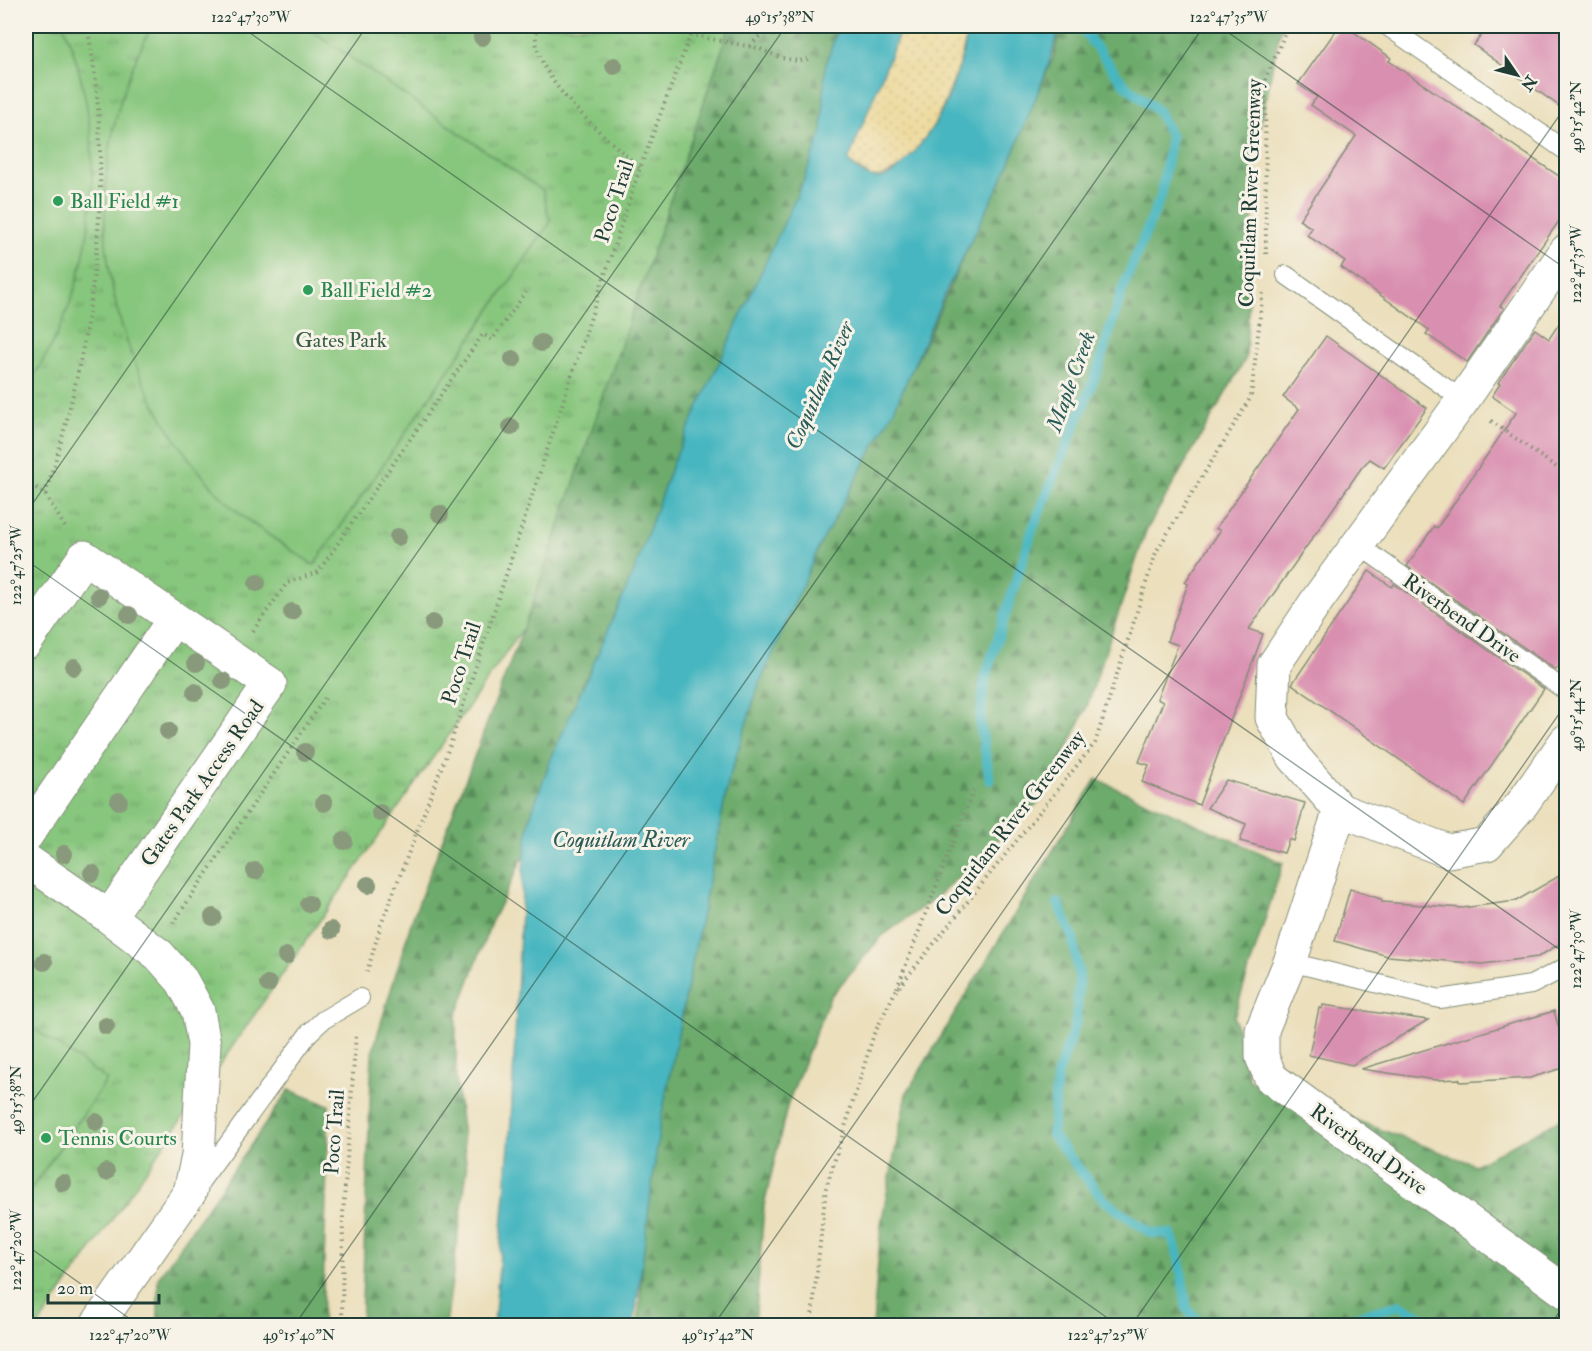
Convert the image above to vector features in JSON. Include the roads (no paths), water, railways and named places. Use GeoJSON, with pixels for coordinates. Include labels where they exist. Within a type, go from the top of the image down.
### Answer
{"type":"FeatureCollection","features":[{"type":"Feature","properties":{"kind":"street"},"geometry":{"type":"LineString","coordinates":[[1564,258],[1357,544],[1274,665],[1272,718],[1294,757],[1340,810],[1448,851],[1487,844],[1522,804],[1566,741]]}},
{"type":"Feature","properties":{"kind":"street","name":"Gates Park Access Road"},"geometry":{"type":"LineString","coordinates":[[26,642],[84,557],[270,684],[109,917]]}},
{"type":"Feature","properties":{"kind":"street"},"geometry":{"type":"LineString","coordinates":[[26,836],[174,619]]}},
{"type":"Feature","properties":{"kind":"street","name":"Riverbend Drive"},"geometry":{"type":"LineString","coordinates":[[1340,810],[1290,962],[1262,1030],[1262,1056],[1271,1078],[1566,1292]]}},
{"type":"Feature","properties":{"kind":"street"},"geometry":{"type":"LineString","coordinates":[[26,860],[109,917],[159,955],[175,972],[191,996],[201,1019],[204,1044],[198,1156],[193,1183],[181,1208],[96,1326]]}},
{"type":"Feature","properties":{"kind":"lane"},"geometry":{"type":"LineString","coordinates":[[1387,26],[1566,151]]}},
{"type":"Feature","properties":{"kind":"lane"},"geometry":{"type":"LineString","coordinates":[[1286,275],[1463,400]]}},
{"type":"Feature","properties":{"kind":"lane","name":"Riverbend Drive"},"geometry":{"type":"LineString","coordinates":[[1357,544],[1566,691]]}},
{"type":"Feature","properties":{"kind":"lane"},"geometry":{"type":"LineString","coordinates":[[1290,962],[1440,999],[1531,986],[1566,967]]}},
{"type":"Feature","properties":{"kind":"lane"},"geometry":{"type":"LineString","coordinates":[[181,1208],[309,1033],[323,1020],[360,998]]}},
{"type":"Feature","properties":{"kind":"water","name":"Coquitlam River"},"geometry":{"type":"Polygon","coordinates":[[[838,26],[902,26],[848,161],[864,174],[879,178],[892,173],[911,156],[937,120],[954,82],[969,26],[1060,26],[1048,67],[1008,167],[947,289],[894,410],[819,547],[757,690],[729,779],[660,1124],[634,1325],[494,1325],[511,1121],[523,869],[530,817],[550,761],[635,569],[673,462],[803,182],[822,131],[825,68],[838,26]]]}},
{"type":"Feature","properties":{"kind":"waterway","name":"Maple Creek"},"geometry":{"type":"LineString","coordinates":[[990,780],[980,723],[985,678],[1033,528],[1097,372],[1122,290],[1161,196],[1171,136],[1158,111],[1124,84],[1080,26]]}},
{"type":"Feature","properties":{"kind":"waterway","name":"Maple Creek"},"geometry":{"type":"LineString","coordinates":[[1058,903],[1073,938],[1079,977],[1076,1022],[1057,1077],[1052,1135],[1104,1200],[1151,1233],[1171,1234],[1179,1258],[1187,1309],[1203,1326]]}},
{"type":"Feature","properties":{"kind":"waterway","name":"Maple Creek"},"geometry":{"type":"LineString","coordinates":[[1344,1326],[1361,1315],[1400,1305],[1438,1326]]}},
{"type":"Feature","properties":{"kind":"place","name":"Ball Field #1"},"geometry":{"type":"Point","coordinates":[58,201]}},
{"type":"Feature","properties":{"kind":"place","name":"Ball Field #2"},"geometry":{"type":"Point","coordinates":[308,290]}},
{"type":"Feature","properties":{"kind":"place","name":"Tennis Courts"},"geometry":{"type":"Point","coordinates":[46,1138]}},
{"type":"Feature","properties":{"kind":"park label","name":"Gates Park"},"geometry":{"type":"Point","coordinates":[341,340]}}]}
